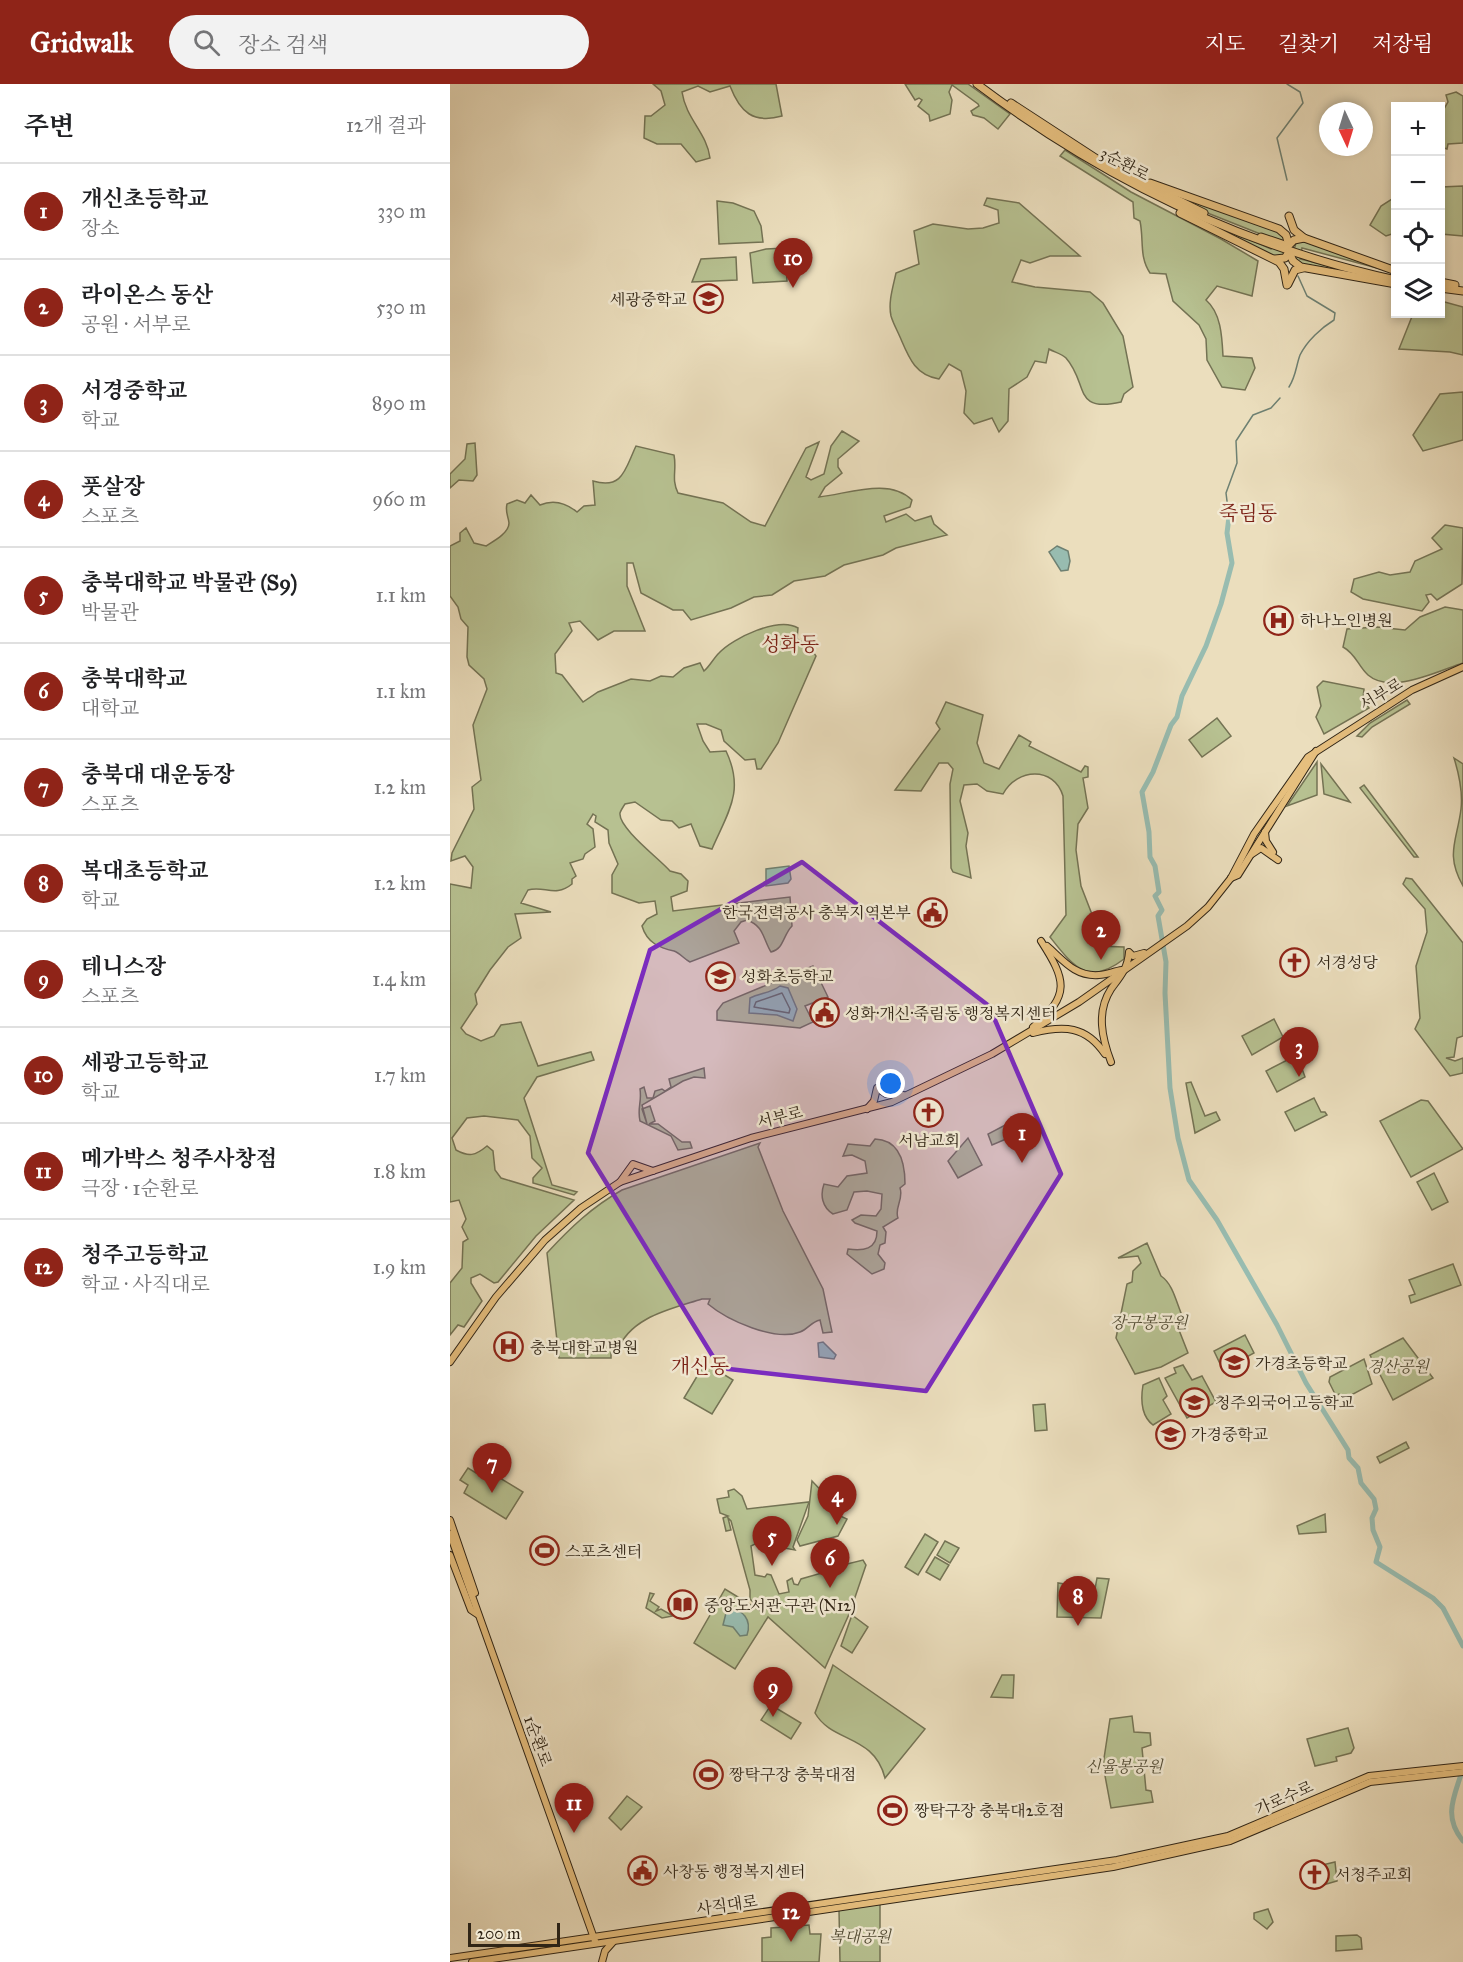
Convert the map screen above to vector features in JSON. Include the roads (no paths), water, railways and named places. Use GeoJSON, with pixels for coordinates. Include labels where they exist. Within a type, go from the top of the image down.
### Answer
{"type":"FeatureCollection","features":[{"type":"Feature","properties":{"kind":"highway","name":"3순환로"},"geometry":{"type":"LineString","coordinates":[[977,84],[1050,133]]}},
{"type":"Feature","properties":{"kind":"highway","name":"3순환로"},"geometry":{"type":"LineString","coordinates":[[984,84],[1097,165],[1184,210],[1272,244]]}},
{"type":"Feature","properties":{"kind":"highway","name":"3순환로"},"geometry":{"type":"LineString","coordinates":[[1061,141],[1183,204],[1272,244]]}},
{"type":"Feature","properties":{"kind":"highway"},"geometry":{"type":"LineString","coordinates":[[1097,165],[1177,211],[1273,258],[1283,267],[1287,285],[1295,270],[1303,268],[1391,278]]}},
{"type":"Feature","properties":{"kind":"highway"},"geometry":{"type":"LineString","coordinates":[[1119,171],[1273,227],[1285,233],[1289,245],[1294,240],[1304,238]]}},
{"type":"Feature","properties":{"kind":"highway"},"geometry":{"type":"LineString","coordinates":[[1273,227],[1284,225],[1289,216],[1294,230],[1304,238],[1391,276]]}},
{"type":"Feature","properties":{"kind":"highway"},"geometry":{"type":"LineString","coordinates":[[1272,244],[1312,257],[1391,277]]}},
{"type":"Feature","properties":{"kind":"highway"},"geometry":{"type":"LineString","coordinates":[[1273,258],[1283,259],[1289,252],[1295,263],[1303,268]]}},
{"type":"Feature","properties":{"kind":"highway"},"geometry":{"type":"LineString","coordinates":[[1445,286],[1460,287]]}},
{"type":"Feature","properties":{"kind":"main road","name":"서부로"},"geometry":{"type":"LineString","coordinates":[[1234,876],[1254,834],[1308,757],[1412,690],[1463,667]]}},
{"type":"Feature","properties":{"kind":"main road","name":"서부로"},"geometry":{"type":"LineString","coordinates":[[450,1362],[495,1298],[545,1240],[580,1208],[620,1182],[751,1138],[866,1109],[907,1095],[1053,1020],[1199,915],[1234,876],[1301,777],[1316,750]]}},
{"type":"Feature","properties":{"kind":"main road"},"geometry":{"type":"LineString","coordinates":[[1234,876],[1259,848],[1267,850],[1278,860],[1266,841],[1265,830]]}},
{"type":"Feature","properties":{"kind":"main road"},"geometry":{"type":"LineString","coordinates":[[1023,1036],[1052,1011],[1060,991],[1059,973],[1041,941],[1064,963],[1082,974],[1101,975],[1125,969]]}},
{"type":"Feature","properties":{"kind":"main road"},"geometry":{"type":"LineString","coordinates":[[1023,1036],[1057,1028],[1076,1029],[1097,1042],[1111,1062],[1103,1039],[1102,1014],[1108,995],[1125,969],[1129,952],[1136,956],[1155,947]]}},
{"type":"Feature","properties":{"kind":"main road"},"geometry":{"type":"LineString","coordinates":[[866,1109],[874,1101],[877,1088],[891,1095],[907,1095]]}},
{"type":"Feature","properties":{"kind":"main road"},"geometry":{"type":"LineString","coordinates":[[620,1182],[633,1164],[654,1171]]}},
{"type":"Feature","properties":{"kind":"main road"},"geometry":{"type":"LineString","coordinates":[[450,1520],[479,1607],[478,1614]]}},
{"type":"Feature","properties":{"kind":"main road"},"geometry":{"type":"LineString","coordinates":[[450,1534],[478,1614]]}},
{"type":"Feature","properties":{"kind":"main road"},"geometry":{"type":"LineString","coordinates":[[450,1555],[471,1610],[478,1614]]}},
{"type":"Feature","properties":{"kind":"main road","name":"1순환로"},"geometry":{"type":"LineString","coordinates":[[478,1614],[595,1941]]}},
{"type":"Feature","properties":{"kind":"main road","name":"가로수로"},"geometry":{"type":"LineString","coordinates":[[1115,1864],[1230,1841],[1370,1782],[1458,1768],[1463,1772]]}},
{"type":"Feature","properties":{"kind":"main road","name":"사직대로"},"geometry":{"type":"LineString","coordinates":[[472,1962],[595,1941],[606,1936],[1115,1864]]}},
{"type":"Feature","properties":{"kind":"main road","name":"사직대로"},"geometry":{"type":"LineString","coordinates":[[450,1958],[576,1940],[617,1941],[1115,1864]]}},
{"type":"Feature","properties":{"kind":"main road"},"geometry":{"type":"LineString","coordinates":[[589,1922],[598,1933],[606,1936]]}},
{"type":"Feature","properties":{"kind":"main road"},"geometry":{"type":"LineString","coordinates":[[576,1940],[585,1934],[589,1922]]}},
{"type":"Feature","properties":{"kind":"main road"},"geometry":{"type":"LineString","coordinates":[[602,1962],[607,1947],[617,1941]]}},
{"type":"Feature","properties":{"kind":"water"},"geometry":{"type":"Polygon","coordinates":[[[1057,546],[1068,551],[1070,561],[1068,570],[1061,571],[1049,552],[1057,546]]]}},
{"type":"Feature","properties":{"kind":"water"},"geometry":{"type":"Polygon","coordinates":[[[789,866],[791,879],[788,883],[766,886],[766,869],[789,866]]]}},
{"type":"Feature","properties":{"kind":"water"},"geometry":{"type":"Polygon","coordinates":[[[780,986],[788,988],[797,1009],[793,1021],[777,1015],[749,1013],[750,998],[780,986]]]}},
{"type":"Feature","properties":{"kind":"water"},"geometry":{"type":"Polygon","coordinates":[[[823,1342],[836,1355],[834,1359],[819,1357],[818,1343],[823,1342]]]}},
{"type":"Feature","properties":{"kind":"water"},"geometry":{"type":"Polygon","coordinates":[[[727,1609],[733,1609],[745,1616],[748,1624],[747,1635],[740,1636],[733,1627],[723,1625],[727,1609]]]}},
{"type":"Feature","properties":{"kind":"waterway"},"geometry":{"type":"LineString","coordinates":[[1287,84],[1300,92],[1303,103],[1277,138],[1287,180]]}},
{"type":"Feature","properties":{"kind":"waterway"},"geometry":{"type":"LineString","coordinates":[[1289,387],[1300,355],[1306,345],[1334,320],[1335,313],[1307,296],[1298,276]]}},
{"type":"Feature","properties":{"kind":"waterway"},"geometry":{"type":"LineString","coordinates":[[1229,517],[1226,493],[1237,463],[1236,441],[1253,415],[1271,408],[1280,398]]}},
{"type":"Feature","properties":{"kind":"waterway"},"geometry":{"type":"LineString","coordinates":[[1229,517],[1227,533],[1232,563],[1221,604],[1206,646],[1182,696],[1177,717],[1171,725],[1153,772],[1142,792],[1149,832],[1150,857],[1155,866],[1159,892],[1155,896],[1162,910],[1158,916],[1166,962],[1165,993],[1170,1088],[1178,1138],[1189,1180],[1217,1220],[1277,1325],[1306,1383],[1348,1450],[1349,1458],[1358,1468],[1361,1483],[1374,1499],[1376,1509],[1372,1518],[1373,1530],[1380,1547],[1376,1562],[1433,1598],[1443,1608],[1463,1646]]}},
{"type":"Feature","properties":{"kind":"waterway"},"geometry":{"type":"LineString","coordinates":[[1463,1768],[1452,1805],[1453,1823],[1463,1841]]}},
{"type":"Feature","properties":{"kind":"place","name":"세광고등학교"},"geometry":{"type":"Point","coordinates":[793,288]}},
{"type":"Feature","properties":{"kind":"place","name":"세광중학교"},"geometry":{"type":"Point","coordinates":[708,299]}},
{"type":"Feature","properties":{"kind":"place","name":"하나노인병원"},"geometry":{"type":"Point","coordinates":[1279,620]}},
{"type":"Feature","properties":{"kind":"place","name":"한국전력공사 충북지역본부"},"geometry":{"type":"Point","coordinates":[932,912]}},
{"type":"Feature","properties":{"kind":"place","name":"라이온스 동산"},"geometry":{"type":"Point","coordinates":[1101,960]}},
{"type":"Feature","properties":{"kind":"place","name":"서경성당"},"geometry":{"type":"Point","coordinates":[1295,962]}},
{"type":"Feature","properties":{"kind":"place","name":"성화초등학교"},"geometry":{"type":"Point","coordinates":[720,976]}},
{"type":"Feature","properties":{"kind":"place","name":"성화·개신·죽림동 행정복지센터"},"geometry":{"type":"Point","coordinates":[824,1013]}},
{"type":"Feature","properties":{"kind":"place","name":"서경중학교"},"geometry":{"type":"Point","coordinates":[1299,1077]}},
{"type":"Feature","properties":{"kind":"place","name":"서남교회"},"geometry":{"type":"Point","coordinates":[929,1112]}},
{"type":"Feature","properties":{"kind":"place","name":"개신초등학교"},"geometry":{"type":"Point","coordinates":[1022,1163]}},
{"type":"Feature","properties":{"kind":"place","name":"충북대학교병원"},"geometry":{"type":"Point","coordinates":[509,1347]}},
{"type":"Feature","properties":{"kind":"place","name":"가경초등학교"},"geometry":{"type":"Point","coordinates":[1234,1363]}},
{"type":"Feature","properties":{"kind":"place","name":"청주외국어고등학교"},"geometry":{"type":"Point","coordinates":[1194,1402]}},
{"type":"Feature","properties":{"kind":"place","name":"가경중학교"},"geometry":{"type":"Point","coordinates":[1170,1434]}},
{"type":"Feature","properties":{"kind":"place","name":"충북대 대운동장"},"geometry":{"type":"Point","coordinates":[492,1493]}},
{"type":"Feature","properties":{"kind":"place","name":"풋살장"},"geometry":{"type":"Point","coordinates":[837,1525]}},
{"type":"Feature","properties":{"kind":"place","name":"스포츠센터"},"geometry":{"type":"Point","coordinates":[544,1551]}},
{"type":"Feature","properties":{"kind":"place","name":"충북대학교 박물관 (S9)"},"geometry":{"type":"Point","coordinates":[772,1566]}},
{"type":"Feature","properties":{"kind":"place","name":"충북대학교"},"geometry":{"type":"Point","coordinates":[830,1588]}},
{"type":"Feature","properties":{"kind":"place","name":"중앙도서관 구관 (N12)"},"geometry":{"type":"Point","coordinates":[683,1605]}},
{"type":"Feature","properties":{"kind":"place","name":"복대초등학교"},"geometry":{"type":"Point","coordinates":[1078,1626]}},
{"type":"Feature","properties":{"kind":"place","name":"테니스장"},"geometry":{"type":"Point","coordinates":[773,1717]}},
{"type":"Feature","properties":{"kind":"place","name":"짱탁구장 충북대점"},"geometry":{"type":"Point","coordinates":[708,1774]}},
{"type":"Feature","properties":{"kind":"place","name":"짱탁구장 충북대2호점"},"geometry":{"type":"Point","coordinates":[893,1810]}},
{"type":"Feature","properties":{"kind":"place","name":"메가박스 청주사창점"},"geometry":{"type":"Point","coordinates":[574,1833]}},
{"type":"Feature","properties":{"kind":"place","name":"사창동 행정복지센터"},"geometry":{"type":"Point","coordinates":[642,1871]}},
{"type":"Feature","properties":{"kind":"place","name":"서청주교회"},"geometry":{"type":"Point","coordinates":[1314,1874]}},
{"type":"Feature","properties":{"kind":"place","name":"청주고등학교"},"geometry":{"type":"Point","coordinates":[791,1942]}},
{"type":"Feature","properties":{"kind":"district","name":"죽림동"},"geometry":{"type":"Point","coordinates":[1248,513]}},
{"type":"Feature","properties":{"kind":"district","name":"성화동"},"geometry":{"type":"Point","coordinates":[790,644]}},
{"type":"Feature","properties":{"kind":"district","name":"개신동"},"geometry":{"type":"Point","coordinates":[700,1366]}},
{"type":"Feature","properties":{"kind":"park label","name":"장구봉공원"},"geometry":{"type":"Point","coordinates":[1149,1322]}},
{"type":"Feature","properties":{"kind":"park label","name":"경산공원"},"geometry":{"type":"Point","coordinates":[1398,1366]}},
{"type":"Feature","properties":{"kind":"park label","name":"신율봉공원"},"geometry":{"type":"Point","coordinates":[1124,1766]}},
{"type":"Feature","properties":{"kind":"park label","name":"복대공원"},"geometry":{"type":"Point","coordinates":[860,1936]}}]}
